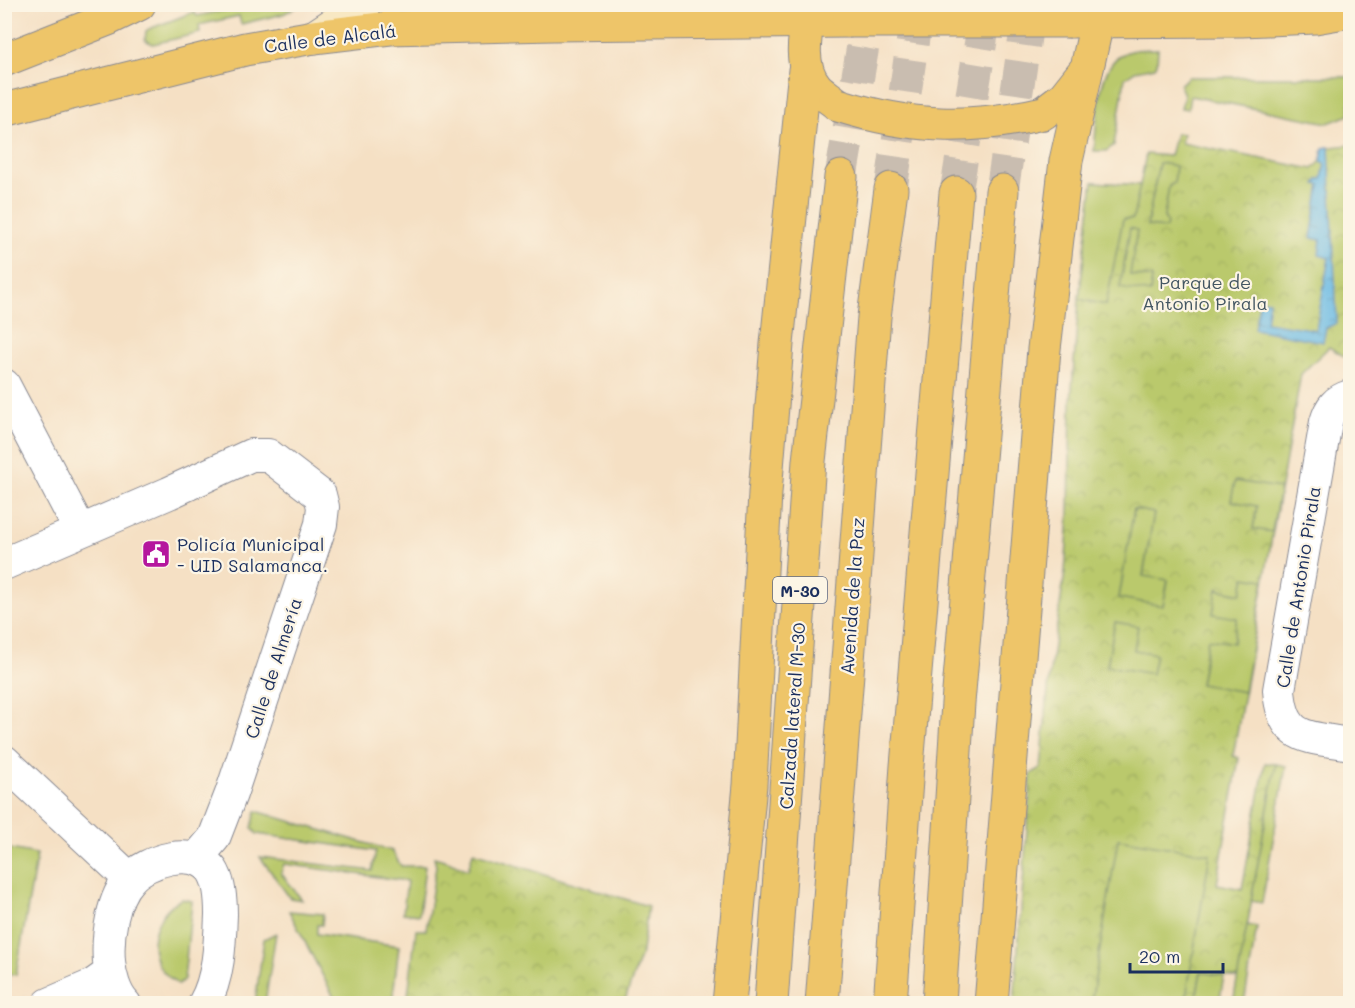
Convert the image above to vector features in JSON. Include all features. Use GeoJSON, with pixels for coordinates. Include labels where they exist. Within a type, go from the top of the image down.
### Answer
{"type":"FeatureCollection","features":[{"type":"Feature","properties":{"kind":"main road"},"geometry":{"type":"LineString","coordinates":[[4,60],[108,19],[139,4]]}},
{"type":"Feature","properties":{"kind":"main road","name":"Calle de Alcalá"},"geometry":{"type":"LineString","coordinates":[[4,110],[245,49],[314,37],[390,28],[553,24],[809,13],[849,21],[1089,15],[1242,20],[1315,17],[1350,11]]}},
{"type":"Feature","properties":{"kind":"main road"},"geometry":{"type":"LineString","coordinates":[[729,1004],[750,785],[765,493],[775,367],[809,13]]}},
{"type":"Feature","properties":{"kind":"main road"},"geometry":{"type":"LineString","coordinates":[[991,1004],[1044,349],[1066,161],[1087,68],[1089,15]]}},
{"type":"Feature","properties":{"kind":"main road"},"geometry":{"type":"LineString","coordinates":[[805,70],[817,88],[838,105],[867,114],[912,123],[957,125],[1005,121],[1043,112],[1064,97],[1087,68]]}},
{"type":"Feature","properties":{"kind":"main road","name":"Calzada lateral M-30"},"geometry":{"type":"LineString","coordinates":[[771,1004],[809,461],[841,177]]}},
{"type":"Feature","properties":{"kind":"main road","name":"Avenida de la Paz"},"geometry":{"type":"LineString","coordinates":[[822,1004],[874,317],[891,189]]}},
{"type":"Feature","properties":{"kind":"main road"},"geometry":{"type":"LineString","coordinates":[[939,1004],[958,704],[1002,191]]}},
{"type":"Feature","properties":{"kind":"main road"},"geometry":{"type":"LineString","coordinates":[[890,1004],[909,742],[956,193]]}},
{"type":"Feature","properties":{"kind":"street"},"geometry":{"type":"LineString","coordinates":[[314,37],[364,4]]}},
{"type":"Feature","properties":{"kind":"street"},"geometry":{"type":"LineString","coordinates":[[1315,17],[1350,22]]}},
{"type":"Feature","properties":{"kind":"street"},"geometry":{"type":"LineString","coordinates":[[4,386],[80,530]]}},
{"type":"Feature","properties":{"kind":"street","name":"Calle de Antonio Pirala"},"geometry":{"type":"LineString","coordinates":[[1350,396],[1336,402],[1329,411],[1280,690],[1281,709],[1286,722],[1298,734],[1350,744]]}},
{"type":"Feature","properties":{"kind":"street","name":"Calle de Almería"},"geometry":{"type":"LineString","coordinates":[[4,564],[251,455],[268,455],[320,495],[323,507],[321,524],[231,794],[214,838],[197,858]]}},
{"type":"Feature","properties":{"kind":"street"},"geometry":{"type":"LineString","coordinates":[[4,761],[130,879]]}},
{"type":"Feature","properties":{"kind":"street"},"geometry":{"type":"LineString","coordinates":[[125,1004],[121,1000],[110,973],[109,927],[117,902],[130,879],[154,862],[177,857],[197,858],[212,870],[218,885],[221,902],[220,948],[209,995],[204,1004]]}},
{"type":"Feature","properties":{"kind":"street"},"geometry":{"type":"LineString","coordinates":[[49,1004],[93,985],[110,973]]}},
{"type":"Feature","properties":{"kind":"green space"},"geometry":{"type":"Polygon","coordinates":[[[236,5],[301,5],[283,14],[241,24],[239,16],[199,25],[200,33],[153,44],[145,40],[146,31],[149,29],[194,12],[197,16],[236,8],[236,5]]]}},
{"type":"Feature","properties":{"kind":"green space"},"geometry":{"type":"Polygon","coordinates":[[[1158,49],[1155,67],[1135,71],[1125,78],[1114,145],[1106,151],[1094,151],[1100,98],[1107,72],[1113,62],[1130,51],[1158,49]]]}},
{"type":"Feature","properties":{"kind":"green space"},"geometry":{"type":"Polygon","coordinates":[[[1188,77],[1350,77],[1350,115],[1328,123],[1190,96],[1188,109],[1181,108],[1184,95],[1180,85],[1188,77]]]}},
{"type":"Feature","properties":{"kind":"green space","name":"Parque de Antonio Pirala"},"geometry":{"type":"Polygon","coordinates":[[[1176,133],[1183,134],[1181,143],[1313,169],[1321,161],[1323,148],[1350,145],[1350,360],[1329,347],[1301,374],[1233,756],[1239,758],[1217,884],[1242,889],[1265,763],[1276,764],[1238,978],[1201,972],[1195,1003],[1014,1004],[1031,774],[1041,768],[1049,678],[1065,572],[1069,515],[1071,401],[1079,299],[1093,182],[1140,185],[1146,154],[1170,156],[1176,133]]]}},
{"type":"Feature","properties":{"kind":"green space"},"geometry":{"type":"Polygon","coordinates":[[[1159,163],[1176,166],[1174,183],[1169,186],[1164,217],[1167,222],[1166,228],[1147,226],[1159,163]]]}},
{"type":"Feature","properties":{"kind":"green space"},"geometry":{"type":"Polygon","coordinates":[[[1093,182],[1140,185],[1133,219],[1123,219],[1106,305],[1079,299],[1093,182]]]}},
{"type":"Feature","properties":{"kind":"green space"},"geometry":{"type":"Polygon","coordinates":[[[1130,228],[1137,230],[1130,275],[1152,278],[1150,293],[1120,288],[1130,228]]]}},
{"type":"Feature","properties":{"kind":"green space"},"geometry":{"type":"Polygon","coordinates":[[[1235,481],[1280,488],[1272,532],[1253,529],[1257,506],[1231,501],[1235,481]]]}},
{"type":"Feature","properties":{"kind":"green space"},"geometry":{"type":"Polygon","coordinates":[[[1134,509],[1154,513],[1143,576],[1168,580],[1163,606],[1119,598],[1134,509]]]}},
{"type":"Feature","properties":{"kind":"green space"},"geometry":{"type":"Polygon","coordinates":[[[1245,577],[1264,580],[1244,692],[1200,684],[1208,639],[1233,643],[1237,618],[1213,614],[1217,589],[1241,594],[1245,577]]]}},
{"type":"Feature","properties":{"kind":"green space"},"geometry":{"type":"Polygon","coordinates":[[[1115,622],[1138,626],[1134,650],[1156,654],[1152,674],[1107,666],[1115,622]]]}},
{"type":"Feature","properties":{"kind":"green space"},"geometry":{"type":"Polygon","coordinates":[[[1276,764],[1286,766],[1262,903],[1251,901],[1276,764]]]}},
{"type":"Feature","properties":{"kind":"green space"},"geometry":{"type":"Polygon","coordinates":[[[256,811],[392,851],[401,866],[425,866],[419,915],[403,913],[407,881],[284,864],[281,873],[302,900],[290,898],[260,857],[372,871],[376,851],[257,834],[252,828],[256,811]]]}},
{"type":"Feature","properties":{"kind":"green space"},"geometry":{"type":"Polygon","coordinates":[[[1118,839],[1210,854],[1185,1003],[1091,1003],[1118,839]]]}},
{"type":"Feature","properties":{"kind":"green space"},"geometry":{"type":"Polygon","coordinates":[[[5,848],[37,854],[16,975],[5,973],[5,848]]]}},
{"type":"Feature","properties":{"kind":"green space"},"geometry":{"type":"Polygon","coordinates":[[[473,852],[648,906],[642,951],[624,1003],[407,1003],[416,930],[426,930],[436,866],[434,857],[468,870],[473,852]]]}},
{"type":"Feature","properties":{"kind":"green space"},"geometry":{"type":"Polygon","coordinates":[[[182,899],[192,901],[184,979],[178,985],[160,967],[153,945],[156,927],[166,910],[182,899]]]}},
{"type":"Feature","properties":{"kind":"green space"},"geometry":{"type":"Polygon","coordinates":[[[289,911],[323,914],[322,925],[317,925],[317,934],[399,946],[392,1003],[337,1003],[289,911]]]}},
{"type":"Feature","properties":{"kind":"green space"},"geometry":{"type":"Polygon","coordinates":[[[1247,925],[1257,927],[1244,1003],[1233,1003],[1247,925]]]}},
{"type":"Feature","properties":{"kind":"green space"},"geometry":{"type":"Polygon","coordinates":[[[276,933],[265,1003],[255,1003],[264,939],[276,933]]]}},
{"type":"Feature","properties":{"kind":"green space"},"geometry":{"type":"Polygon","coordinates":[[[1201,972],[1224,976],[1219,1003],[1195,1003],[1201,972]]]}},
{"type":"Feature","properties":{"kind":"water"},"geometry":{"type":"Polygon","coordinates":[[[1329,147],[1337,323],[1326,328],[1323,342],[1254,329],[1260,300],[1269,301],[1266,322],[1316,330],[1329,258],[1319,255],[1321,240],[1311,238],[1320,185],[1316,184],[1319,179],[1322,179],[1325,163],[1321,161],[1323,148],[1329,147]]]}},
{"type":"Feature","properties":{"kind":"tunnel"},"geometry":{"type":"LineString","coordinates":[[841,177],[870,4]]}},
{"type":"Feature","properties":{"kind":"tunnel"},"geometry":{"type":"LineString","coordinates":[[891,189],[918,4]]}},
{"type":"Feature","properties":{"kind":"tunnel"},"geometry":{"type":"LineString","coordinates":[[956,193],[987,4]]}},
{"type":"Feature","properties":{"kind":"tunnel"},"geometry":{"type":"LineString","coordinates":[[1002,191],[1030,4]]}},
{"type":"Feature","properties":{"kind":"place","name":"Policía Municipal - UID Salamanca."},"geometry":{"type":"Point","coordinates":[156,554]}}]}
